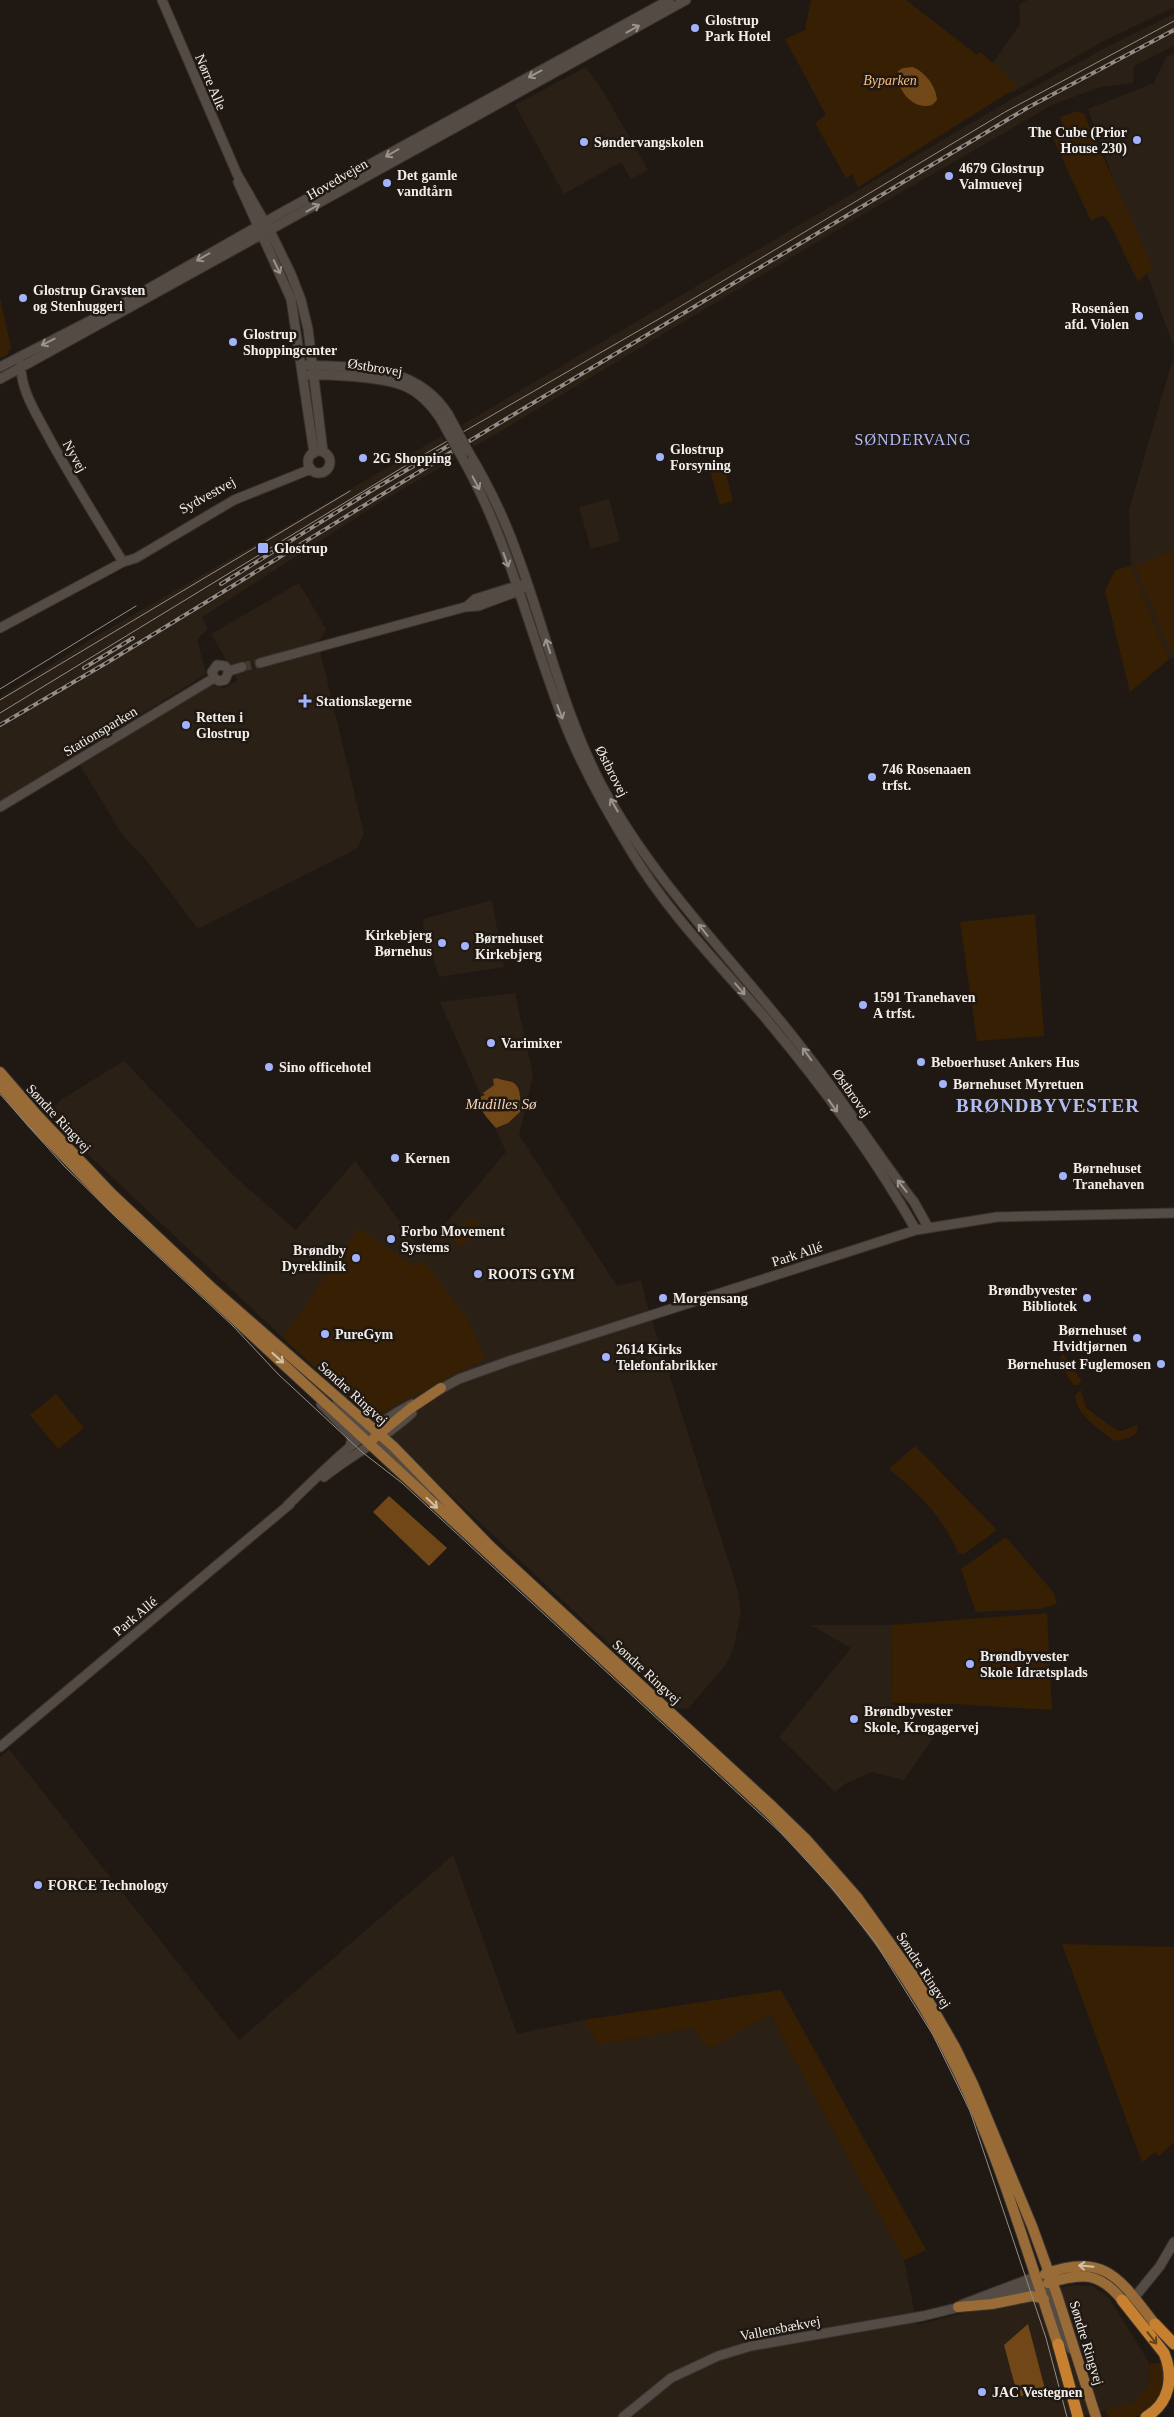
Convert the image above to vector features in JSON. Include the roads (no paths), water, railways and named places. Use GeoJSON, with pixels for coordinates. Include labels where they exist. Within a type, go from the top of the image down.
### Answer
{"type":"FeatureCollection","features":[{"type":"Feature","properties":{"kind":"highway"},"geometry":{"type":"LineString","coordinates":[[1129,2296],[1164,2353],[1168,2363],[1170,2379],[1166,2396],[1160,2405],[1146,2417]]}},
{"type":"Feature","properties":{"kind":"highway"},"geometry":{"type":"LineString","coordinates":[[1155,2324],[1174,2344]]}},
{"type":"Feature","properties":{"kind":"highway"},"geometry":{"type":"LineString","coordinates":[[1058,2344],[1078,2417]]}},
{"type":"Feature","properties":{"kind":"main road","name":"Søndre Ringvej"},"geometry":{"type":"LineString","coordinates":[[0,1072],[38,1116],[117,1199],[768,1812],[826,1872],[892,1956],[927,2013],[966,2088],[1006,2189],[1024,2223],[1044,2279],[1075,2355],[1096,2417]]}},
{"type":"Feature","properties":{"kind":"main road","name":"Søndre Ringvej"},"geometry":{"type":"LineString","coordinates":[[0,1085],[32,1123],[111,1205],[306,1384],[434,1490],[491,1547],[773,1806],[806,1839],[857,1897],[917,1981],[955,2047],[986,2115],[1044,2279],[1044,2299],[1083,2417]]}},
{"type":"Feature","properties":{"kind":"main road"},"geometry":{"type":"LineString","coordinates":[[373,1438],[441,1388]]}},
{"type":"Feature","properties":{"kind":"main road"},"geometry":{"type":"LineString","coordinates":[[1044,2279],[1077,2275],[1088,2276],[1108,2284],[1129,2296],[1155,2324]]}},
{"type":"Feature","properties":{"kind":"main road"},"geometry":{"type":"LineString","coordinates":[[958,2307],[994,2304],[1032,2296],[1044,2299]]}},
{"type":"Feature","properties":{"kind":"street","name":"Nørre Alle"},"geometry":{"type":"LineString","coordinates":[[162,0],[236,174],[243,197],[290,299],[300,365],[318,453]]}},
{"type":"Feature","properties":{"kind":"street","name":"Hovedvejen"},"geometry":{"type":"LineString","coordinates":[[0,367],[111,310],[265,222],[669,0]]}},
{"type":"Feature","properties":{"kind":"street","name":"Hovedvejen"},"geometry":{"type":"LineString","coordinates":[[0,379],[270,232],[686,0]]}},
{"type":"Feature","properties":{"kind":"street"},"geometry":{"type":"LineString","coordinates":[[454,129],[456,122],[503,91]]}},
{"type":"Feature","properties":{"kind":"street","name":"Nørre Alle"},"geometry":{"type":"LineString","coordinates":[[236,174],[265,222],[291,274],[301,300],[312,370],[318,453]]}},
{"type":"Feature","properties":{"kind":"street","name":"Nyvej"},"geometry":{"type":"LineString","coordinates":[[21,356],[20,368],[24,386],[40,421],[89,509],[124,562]]}},
{"type":"Feature","properties":{"kind":"street","name":"Østbrovej"},"geometry":{"type":"LineString","coordinates":[[300,365],[312,370],[373,370],[399,375],[426,388],[444,416],[491,504],[508,531],[582,743],[601,783],[652,864],[701,928],[802,1047],[914,1202],[928,1227]]}},
{"type":"Feature","properties":{"kind":"street","name":"Østbrovej"},"geometry":{"type":"LineString","coordinates":[[302,376],[312,370]]}},
{"type":"Feature","properties":{"kind":"street"},"geometry":{"type":"LineString","coordinates":[[310,466],[318,453]]}},
{"type":"Feature","properties":{"kind":"street","name":"Sydvestvej"},"geometry":{"type":"LineString","coordinates":[[0,628],[124,562],[159,538],[236,494],[310,466],[320,473],[328,469],[330,461],[318,453]]}},
{"type":"Feature","properties":{"kind":"street","name":"Østbrovej"},"geometry":{"type":"LineString","coordinates":[[491,504],[497,535],[577,754],[632,853],[664,900],[794,1053],[886,1180],[916,1230]]}},
{"type":"Feature","properties":{"kind":"street"},"geometry":{"type":"LineString","coordinates":[[260,663],[465,607],[475,599],[527,586]]}},
{"type":"Feature","properties":{"kind":"street"},"geometry":{"type":"LineString","coordinates":[[217,665],[225,666],[228,671],[225,680],[219,681],[214,678],[212,672],[217,665]]}},
{"type":"Feature","properties":{"kind":"street"},"geometry":{"type":"LineString","coordinates":[[228,671],[242,667]]}},
{"type":"Feature","properties":{"kind":"street","name":"Stationsparken"},"geometry":{"type":"LineString","coordinates":[[0,807],[214,678]]}},
{"type":"Feature","properties":{"kind":"street","name":"Park Allé"},"geometry":{"type":"LineString","coordinates":[[441,1388],[459,1379],[509,1361],[928,1227],[997,1217],[1174,1213]]}},
{"type":"Feature","properties":{"kind":"street"},"geometry":{"type":"LineString","coordinates":[[306,1384],[325,1409],[350,1434],[352,1440],[350,1446]]}},
{"type":"Feature","properties":{"kind":"street","name":"Park Allé"},"geometry":{"type":"LineString","coordinates":[[287,1506],[350,1446],[373,1438]]}},
{"type":"Feature","properties":{"kind":"street","name":"Park Allé"},"geometry":{"type":"LineString","coordinates":[[0,1747],[287,1506],[373,1438]]}},
{"type":"Feature","properties":{"kind":"street"},"geometry":{"type":"LineString","coordinates":[[1006,2189],[1006,2203],[1030,2273],[1026,2280]]}},
{"type":"Feature","properties":{"kind":"street"},"geometry":{"type":"LineString","coordinates":[[1129,2296],[1152,2276],[1174,2242]]}},
{"type":"Feature","properties":{"kind":"street","name":"Vallensbækvej"},"geometry":{"type":"LineString","coordinates":[[958,2307],[1026,2280],[1044,2279]]}},
{"type":"Feature","properties":{"kind":"street","name":"Vallensbækvej"},"geometry":{"type":"LineString","coordinates":[[623,2417],[672,2378],[718,2356],[751,2346],[923,2316],[958,2307],[1044,2279]]}},
{"type":"Feature","properties":{"kind":"water"},"geometry":{"type":"Polygon","coordinates":[[[913,67],[922,73],[932,85],[937,100],[932,105],[918,105],[912,102],[899,85],[898,71],[903,68],[913,67]]]}},
{"type":"Feature","properties":{"kind":"water","name":"Mudilles Sø"},"geometry":{"type":"Polygon","coordinates":[[[497,1078],[512,1082],[517,1086],[520,1112],[508,1123],[496,1128],[484,1114],[479,1101],[480,1097],[485,1095],[483,1093],[494,1085],[493,1079],[497,1078]]]}},
{"type":"Feature","properties":{"kind":"water"},"geometry":{"type":"Polygon","coordinates":[[[389,1496],[447,1548],[429,1566],[373,1512],[389,1496]]]}},
{"type":"Feature","properties":{"kind":"water"},"geometry":{"type":"Polygon","coordinates":[[[1028,2324],[1045,2389],[1018,2397],[1004,2345],[1028,2324]]]}},
{"type":"Feature","properties":{"kind":"tunnel"},"geometry":{"type":"LineString","coordinates":[[242,667],[260,663]]}},
{"type":"Feature","properties":{"kind":"tram line"},"geometry":{"type":"LineString","coordinates":[[0,713],[418,458],[671,312],[1005,112],[1174,21]]}},
{"type":"Feature","properties":{"kind":"tram line"},"geometry":{"type":"LineString","coordinates":[[0,700],[350,491]]}},
{"type":"Feature","properties":{"kind":"tram line"},"geometry":{"type":"LineString","coordinates":[[0,689],[136,606]]}},
{"type":"Feature","properties":{"kind":"tram line"},"geometry":{"type":"LineString","coordinates":[[0,1094],[64,1166],[233,1326],[278,1374],[362,1452],[402,1483],[781,1833],[832,1888],[875,1942],[933,2035],[970,2111],[1046,2338],[1067,2417]]}},
{"type":"Feature","properties":{"kind":"railway"},"geometry":{"type":"LineString","coordinates":[[0,725],[108,662],[481,434],[1027,108],[1174,30]]}},
{"type":"Feature","properties":{"kind":"railway"},"geometry":{"type":"LineString","coordinates":[[221,584],[374,489],[460,439]]}},
{"type":"Feature","properties":{"kind":"railway"},"geometry":{"type":"LineString","coordinates":[[84,668],[133,638]]}},
{"type":"Feature","properties":{"kind":"place","name":"Glostrup Park Hotel"},"geometry":{"type":"Point","coordinates":[695,28]}},
{"type":"Feature","properties":{"kind":"place","name":"The Cube (Prior House 230)"},"geometry":{"type":"Point","coordinates":[1137,140]}},
{"type":"Feature","properties":{"kind":"place","name":"Søndervangskolen"},"geometry":{"type":"Point","coordinates":[584,142]}},
{"type":"Feature","properties":{"kind":"place","name":"4679 Glostrup Valmuevej"},"geometry":{"type":"Point","coordinates":[949,176]}},
{"type":"Feature","properties":{"kind":"place","name":"Det gamle vandtårn"},"geometry":{"type":"Point","coordinates":[387,183]}},
{"type":"Feature","properties":{"kind":"place","name":"Glostrup Gravsten og Stenhuggeri"},"geometry":{"type":"Point","coordinates":[23,298]}},
{"type":"Feature","properties":{"kind":"place","name":"Rosenåen afd. Violen"},"geometry":{"type":"Point","coordinates":[1139,316]}},
{"type":"Feature","properties":{"kind":"place","name":"Glostrup Shoppingcenter"},"geometry":{"type":"Point","coordinates":[233,342]}},
{"type":"Feature","properties":{"kind":"place","name":"Glostrup Forsyning"},"geometry":{"type":"Point","coordinates":[660,457]}},
{"type":"Feature","properties":{"kind":"place","name":"2G Shopping"},"geometry":{"type":"Point","coordinates":[363,458]}},
{"type":"Feature","properties":{"kind":"place","name":"Glostrup"},"geometry":{"type":"Point","coordinates":[263,548]}},
{"type":"Feature","properties":{"kind":"place","name":"Stationslægerne"},"geometry":{"type":"Point","coordinates":[305,701]}},
{"type":"Feature","properties":{"kind":"place","name":"Retten i Glostrup"},"geometry":{"type":"Point","coordinates":[186,725]}},
{"type":"Feature","properties":{"kind":"place","name":"746 Rosenaaen trfst."},"geometry":{"type":"Point","coordinates":[872,777]}},
{"type":"Feature","properties":{"kind":"place","name":"Kirkebjerg Børnehus"},"geometry":{"type":"Point","coordinates":[442,943]}},
{"type":"Feature","properties":{"kind":"place","name":"Børnehuset Kirkebjerg"},"geometry":{"type":"Point","coordinates":[465,946]}},
{"type":"Feature","properties":{"kind":"place","name":"1591 Tranehaven A trfst."},"geometry":{"type":"Point","coordinates":[863,1005]}},
{"type":"Feature","properties":{"kind":"place","name":"Varimixer"},"geometry":{"type":"Point","coordinates":[491,1043]}},
{"type":"Feature","properties":{"kind":"place","name":"Beboerhuset Ankers Hus"},"geometry":{"type":"Point","coordinates":[921,1062]}},
{"type":"Feature","properties":{"kind":"place","name":"Sino officehotel"},"geometry":{"type":"Point","coordinates":[269,1067]}},
{"type":"Feature","properties":{"kind":"place","name":"Børnehuset Myretuen"},"geometry":{"type":"Point","coordinates":[943,1084]}},
{"type":"Feature","properties":{"kind":"place","name":"Kernen"},"geometry":{"type":"Point","coordinates":[395,1158]}},
{"type":"Feature","properties":{"kind":"place","name":"Børnehuset Tranehaven"},"geometry":{"type":"Point","coordinates":[1063,1176]}},
{"type":"Feature","properties":{"kind":"place","name":"Forbo Movement Systems"},"geometry":{"type":"Point","coordinates":[391,1239]}},
{"type":"Feature","properties":{"kind":"place","name":"Brøndby Dyreklinik"},"geometry":{"type":"Point","coordinates":[356,1258]}},
{"type":"Feature","properties":{"kind":"place","name":"ROOTS GYM"},"geometry":{"type":"Point","coordinates":[478,1274]}},
{"type":"Feature","properties":{"kind":"place","name":"Morgensang"},"geometry":{"type":"Point","coordinates":[663,1298]}},
{"type":"Feature","properties":{"kind":"place","name":"Brøndbyvester Bibliotek"},"geometry":{"type":"Point","coordinates":[1087,1298]}},
{"type":"Feature","properties":{"kind":"place","name":"PureGym"},"geometry":{"type":"Point","coordinates":[325,1334]}},
{"type":"Feature","properties":{"kind":"place","name":"Børnehuset Hvidtjørnen"},"geometry":{"type":"Point","coordinates":[1137,1338]}},
{"type":"Feature","properties":{"kind":"place","name":"2614 Kirks Telefonfabrikker"},"geometry":{"type":"Point","coordinates":[606,1357]}},
{"type":"Feature","properties":{"kind":"place","name":"Børnehuset Fuglemosen"},"geometry":{"type":"Point","coordinates":[1161,1364]}},
{"type":"Feature","properties":{"kind":"place","name":"Brøndbyvester Skole Idrætsplads"},"geometry":{"type":"Point","coordinates":[970,1664]}},
{"type":"Feature","properties":{"kind":"place","name":"Brøndbyvester Skole, Krogagervej"},"geometry":{"type":"Point","coordinates":[854,1719]}},
{"type":"Feature","properties":{"kind":"place","name":"FORCE Technology"},"geometry":{"type":"Point","coordinates":[38,1885]}},
{"type":"Feature","properties":{"kind":"place","name":"JAC Vestegnen"},"geometry":{"type":"Point","coordinates":[982,2392]}},
{"type":"Feature","properties":{"kind":"district","name":"SØNDERVANG"},"geometry":{"type":"Point","coordinates":[913,439]}},
{"type":"Feature","properties":{"kind":"district","name":"BRØNDBYVESTER"},"geometry":{"type":"Point","coordinates":[1048,1105]}},
{"type":"Feature","properties":{"kind":"park label","name":"Byparken"},"geometry":{"type":"Point","coordinates":[890,80]}}]}
